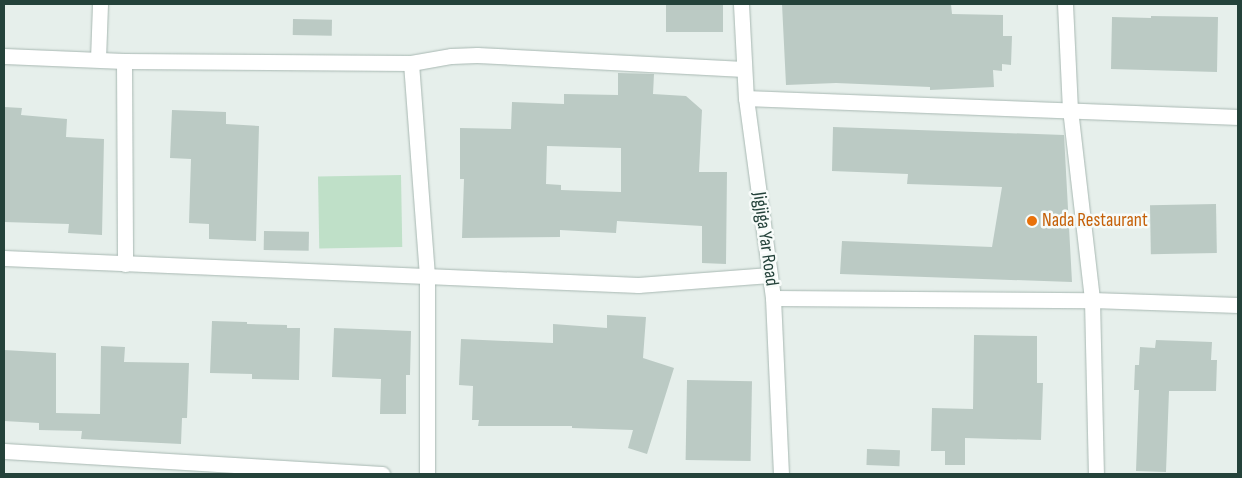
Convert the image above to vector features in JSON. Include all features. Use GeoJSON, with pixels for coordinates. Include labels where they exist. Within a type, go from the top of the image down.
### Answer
{"type":"FeatureCollection","features":[{"type":"Feature","properties":{"kind":"street"},"geometry":{"type":"LineString","coordinates":[[98,59],[100,4]]}},
{"type":"Feature","properties":{"kind":"street","name":"Jigjiga Yar Road"},"geometry":{"type":"LineString","coordinates":[[741,4],[746,98],[773,298],[781,474]]}},
{"type":"Feature","properties":{"kind":"street"},"geometry":{"type":"LineString","coordinates":[[1065,4],[1070,109],[1092,300],[1096,474]]}},
{"type":"Feature","properties":{"kind":"street"},"geometry":{"type":"LineString","coordinates":[[4,56],[124,61],[411,63],[451,56],[477,55],[744,69]]}},
{"type":"Feature","properties":{"kind":"street"},"geometry":{"type":"LineString","coordinates":[[124,61],[124,264]]}},
{"type":"Feature","properties":{"kind":"street"},"geometry":{"type":"LineString","coordinates":[[411,63],[427,278],[427,474]]}},
{"type":"Feature","properties":{"kind":"street"},"geometry":{"type":"LineString","coordinates":[[746,98],[1070,109],[1238,117]]}},
{"type":"Feature","properties":{"kind":"street"},"geometry":{"type":"LineString","coordinates":[[4,258],[427,278],[638,285],[770,275]]}},
{"type":"Feature","properties":{"kind":"street"},"geometry":{"type":"LineString","coordinates":[[773,298],[1092,300],[1238,305]]}},
{"type":"Feature","properties":{"kind":"street"},"geometry":{"type":"LineString","coordinates":[[4,451],[382,474]]}},
{"type":"Feature","properties":{"kind":"green space"},"geometry":{"type":"Polygon","coordinates":[[[401,175],[402,247],[319,248],[318,176],[401,175]]]}},
{"type":"Feature","properties":{"kind":"building"},"geometry":{"type":"Polygon","coordinates":[[[666,4],[723,4],[723,32],[666,32],[666,4]]]}},
{"type":"Feature","properties":{"kind":"building"},"geometry":{"type":"Polygon","coordinates":[[[782,4],[951,4],[952,14],[1003,15],[1003,36],[1012,36],[1011,65],[1002,64],[1002,71],[993,70],[994,87],[930,90],[930,87],[836,83],[786,85],[782,4]]]}},
{"type":"Feature","properties":{"kind":"building"},"geometry":{"type":"Polygon","coordinates":[[[1151,16],[1218,17],[1217,72],[1111,69],[1112,17],[1151,18],[1151,16]]]}},
{"type":"Feature","properties":{"kind":"building"},"geometry":{"type":"Polygon","coordinates":[[[293,19],[332,20],[332,36],[293,35],[293,19]]]}},
{"type":"Feature","properties":{"kind":"building"},"geometry":{"type":"Polygon","coordinates":[[[618,73],[654,74],[653,94],[686,96],[702,110],[699,172],[727,172],[726,264],[702,263],[702,226],[617,221],[616,233],[560,230],[560,237],[462,238],[464,179],[460,179],[460,128],[511,129],[512,102],[564,104],[564,94],[618,95],[618,73]],[[547,146],[546,184],[561,185],[561,190],[621,192],[621,148],[547,146]]]}},
{"type":"Feature","properties":{"kind":"building"},"geometry":{"type":"Polygon","coordinates":[[[4,107],[22,108],[21,115],[67,119],[66,137],[104,139],[102,235],[68,233],[69,224],[4,222],[4,107]]]}},
{"type":"Feature","properties":{"kind":"building"},"geometry":{"type":"Polygon","coordinates":[[[172,110],[226,112],[226,124],[259,126],[256,241],[209,239],[209,224],[189,223],[191,159],[170,158],[172,110]]]}},
{"type":"Feature","properties":{"kind":"building"},"geometry":{"type":"Polygon","coordinates":[[[833,127],[1064,135],[1072,282],[840,274],[842,241],[992,247],[1002,187],[907,184],[908,174],[832,171],[833,127]]]}},
{"type":"Feature","properties":{"kind":"building"},"geometry":{"type":"Polygon","coordinates":[[[1216,204],[1217,253],[1151,254],[1150,205],[1216,204]]]}},
{"type":"Feature","properties":{"kind":"building"},"geometry":{"type":"Polygon","coordinates":[[[264,231],[309,232],[309,251],[264,250],[264,231]]]}},
{"type":"Feature","properties":{"kind":"building"},"geometry":{"type":"Polygon","coordinates":[[[607,315],[646,317],[643,358],[674,368],[647,454],[628,448],[633,430],[572,428],[572,426],[478,426],[479,420],[472,420],[473,386],[459,385],[461,339],[553,343],[553,324],[607,328],[607,315]]]}},
{"type":"Feature","properties":{"kind":"building"},"geometry":{"type":"Polygon","coordinates":[[[212,321],[287,325],[287,328],[300,328],[299,380],[252,379],[252,374],[210,373],[212,321]]]}},
{"type":"Feature","properties":{"kind":"building"},"geometry":{"type":"Polygon","coordinates":[[[334,328],[411,331],[410,375],[406,375],[406,414],[380,414],[381,379],[332,377],[334,328]]]}},
{"type":"Feature","properties":{"kind":"building"},"geometry":{"type":"Polygon","coordinates":[[[974,335],[1037,336],[1037,383],[1043,383],[1041,440],[965,438],[965,465],[945,465],[945,451],[931,451],[932,408],[973,409],[974,335]]]}},
{"type":"Feature","properties":{"kind":"building"},"geometry":{"type":"Polygon","coordinates":[[[1156,340],[1212,342],[1211,360],[1217,360],[1216,391],[1169,391],[1166,472],[1136,471],[1139,390],[1134,390],[1135,365],[1139,365],[1140,347],[1155,348],[1156,340]]]}},
{"type":"Feature","properties":{"kind":"building"},"geometry":{"type":"Polygon","coordinates":[[[101,346],[125,347],[124,362],[189,363],[187,418],[182,418],[181,444],[81,439],[82,431],[39,430],[39,423],[4,421],[4,350],[56,353],[56,413],[100,414],[101,346]]]}},
{"type":"Feature","properties":{"kind":"building"},"geometry":{"type":"Polygon","coordinates":[[[687,380],[752,381],[751,461],[686,460],[687,380]]]}},
{"type":"Feature","properties":{"kind":"building"},"geometry":{"type":"Polygon","coordinates":[[[867,449],[900,450],[899,466],[866,465],[867,449]]]}},
{"type":"Feature","properties":{"kind":"place","name":"Nada Restaurant"},"geometry":{"type":"Point","coordinates":[1032,221]}}]}
